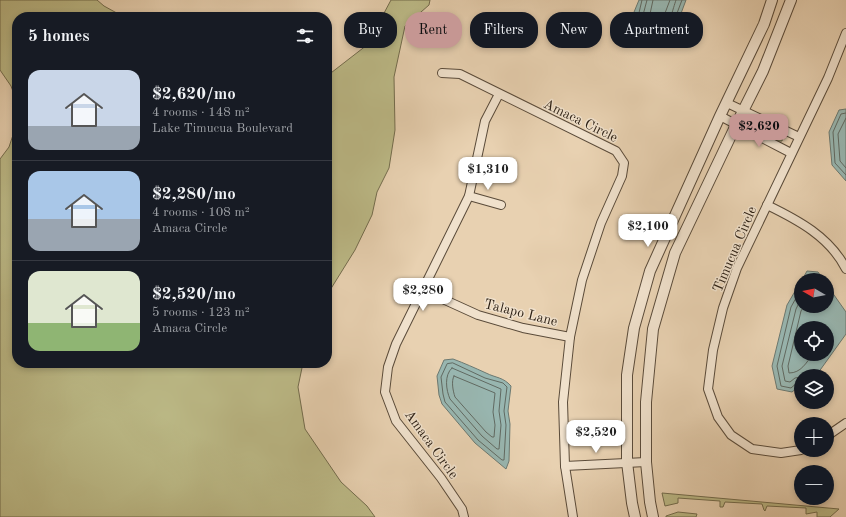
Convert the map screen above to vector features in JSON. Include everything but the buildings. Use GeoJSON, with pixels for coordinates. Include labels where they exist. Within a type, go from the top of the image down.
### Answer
{"type":"FeatureCollection","features":[{"type":"Feature","properties":{"kind":"street"},"geometry":{"type":"LineString","coordinates":[[635,517],[627,462],[627,375],[634,328],[650,271],[720,116],[764,24],[772,0]]}},
{"type":"Feature","properties":{"kind":"street"},"geometry":{"type":"LineString","coordinates":[[653,517],[646,462],[646,402],[653,328],[675,253],[763,71],[791,0]]}},
{"type":"Feature","properties":{"kind":"street","name":"Timucua Circle"},"geometry":{"type":"LineString","coordinates":[[794,451],[781,453],[752,449],[736,439],[718,418],[708,389],[713,350],[723,308],[737,268],[828,78],[846,33]]}},
{"type":"Feature","properties":{"kind":"street","name":"Amaca Circle"},"geometry":{"type":"LineString","coordinates":[[442,73],[460,74],[616,151],[624,163],[622,176],[601,223],[582,280],[570,336],[563,402],[566,466],[573,517]]}},
{"type":"Feature","properties":{"kind":"street","name":"Amaca Circle"},"geometry":{"type":"LineString","coordinates":[[464,517],[462,509],[441,478],[396,421],[385,392],[388,367],[396,344],[469,196],[485,122],[499,94]]}},
{"type":"Feature","properties":{"kind":"street"},"geometry":{"type":"LineString","coordinates":[[727,103],[799,137]]}},
{"type":"Feature","properties":{"kind":"street"},"geometry":{"type":"LineString","coordinates":[[720,116],[791,153]]}},
{"type":"Feature","properties":{"kind":"street"},"geometry":{"type":"LineString","coordinates":[[469,196],[501,205]]}},
{"type":"Feature","properties":{"kind":"street"},"geometry":{"type":"LineString","coordinates":[[767,205],[798,220],[819,235],[841,260],[846,269]]}},
{"type":"Feature","properties":{"kind":"street","name":"Talapo Lane"},"geometry":{"type":"LineString","coordinates":[[423,290],[478,315],[523,328],[570,336]]}},
{"type":"Feature","properties":{"kind":"street"},"geometry":{"type":"LineString","coordinates":[[834,431],[846,423]]}},
{"type":"Feature","properties":{"kind":"street"},"geometry":{"type":"LineString","coordinates":[[566,466],[646,462]]}},
{"type":"Feature","properties":{"kind":"shaded area"},"geometry":{"type":"Polygon","coordinates":[[[0,0],[97,0],[115,12],[12,12],[12,89],[0,70],[0,0]]]}},
{"type":"Feature","properties":{"kind":"shaded area"},"geometry":{"type":"Polygon","coordinates":[[[391,0],[430,0],[429,5],[421,12],[405,12],[405,26],[394,77],[395,130],[389,168],[377,192],[372,215],[355,250],[332,287],[332,72],[363,48],[397,48],[397,12],[385,12],[391,0]]]}},
{"type":"Feature","properties":{"kind":"shaded area"},"geometry":{"type":"Polygon","coordinates":[[[752,121],[781,134],[783,136],[782,141],[774,141],[749,127],[749,123],[752,121]]]}},
{"type":"Feature","properties":{"kind":"shaded area"},"geometry":{"type":"Polygon","coordinates":[[[12,138],[12,368],[302,368],[298,387],[305,429],[341,482],[367,506],[375,517],[0,517],[0,159],[9,147],[12,138]]]}},
{"type":"Feature","properties":{"kind":"shaded area"},"geometry":{"type":"Polygon","coordinates":[[[662,493],[839,509],[830,517],[817,517],[817,512],[806,514],[806,508],[767,506],[765,511],[762,504],[725,502],[723,507],[720,507],[720,501],[678,498],[678,503],[665,506],[662,493]]]}},
{"type":"Feature","properties":{"kind":"shaded area"},"geometry":{"type":"Polygon","coordinates":[[[678,512],[697,514],[696,517],[666,517],[678,512]]]}},
{"type":"Feature","properties":{"kind":"water"},"geometry":{"type":"Polygon","coordinates":[[[639,0],[686,0],[682,12],[634,12],[639,0]]]}},
{"type":"Feature","properties":{"kind":"water"},"geometry":{"type":"Polygon","coordinates":[[[846,109],[846,181],[832,165],[829,132],[839,110],[846,109]]]}},
{"type":"Feature","properties":{"kind":"water"},"geometry":{"type":"Polygon","coordinates":[[[807,271],[819,273],[806,273],[807,271]]]}},
{"type":"Feature","properties":{"kind":"water"},"geometry":{"type":"Polygon","coordinates":[[[794,293],[794,313],[834,313],[834,295],[846,312],[846,334],[834,351],[834,321],[794,321],[794,361],[827,361],[821,369],[794,369],[794,390],[792,392],[777,389],[772,366],[787,305],[794,293]]]}},
{"type":"Feature","properties":{"kind":"water"},"geometry":{"type":"Polygon","coordinates":[[[453,359],[502,379],[511,386],[508,411],[510,424],[509,461],[506,469],[475,443],[442,404],[439,395],[437,376],[444,360],[453,359]]]}}]}
